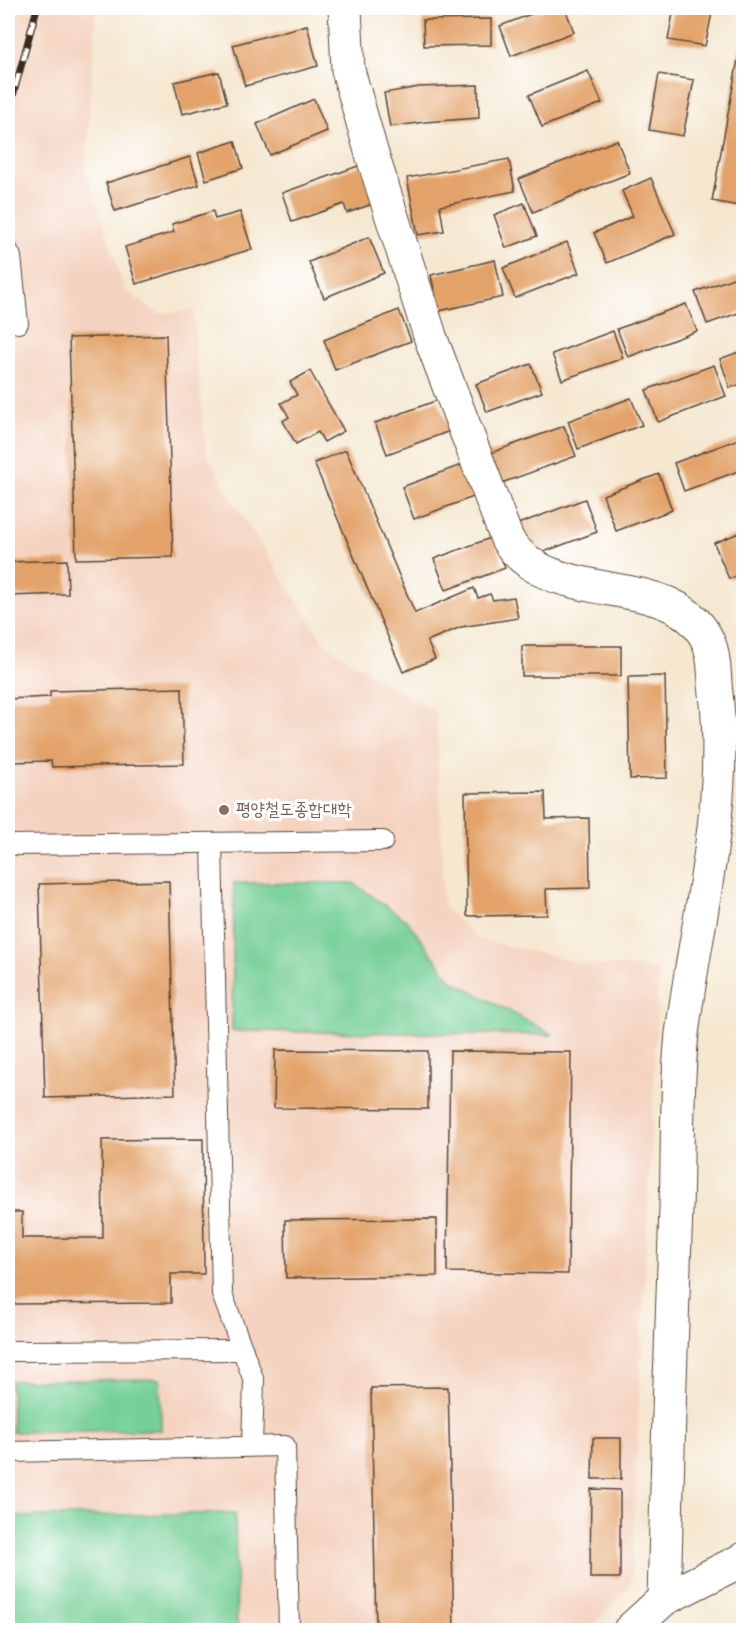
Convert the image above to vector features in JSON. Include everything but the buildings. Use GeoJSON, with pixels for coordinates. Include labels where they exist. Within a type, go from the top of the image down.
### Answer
{"type":"FeatureCollection","features":[{"type":"Feature","properties":{"kind":"street"},"geometry":{"type":"LineString","coordinates":[[345,8],[348,70],[371,151],[431,339],[507,539],[517,556],[543,573],[675,606],[695,620],[710,647],[718,715],[717,796],[704,904],[682,1035],[663,1599]]}},
{"type":"Feature","properties":{"kind":"street"},"geometry":{"type":"LineString","coordinates":[[630,1630],[663,1599],[744,1559]]}},
{"type":"Feature","properties":{"kind":"lane"},"geometry":{"type":"LineString","coordinates":[[8,251],[11,257],[18,323]]}},
{"type":"Feature","properties":{"kind":"lane"},"geometry":{"type":"LineString","coordinates":[[8,845],[383,841]]}},
{"type":"Feature","properties":{"kind":"lane"},"geometry":{"type":"LineString","coordinates":[[212,843],[222,1294],[254,1381],[252,1446]]}},
{"type":"Feature","properties":{"kind":"lane"},"geometry":{"type":"LineString","coordinates":[[8,1351],[243,1350]]}},
{"type":"Feature","properties":{"kind":"lane"},"geometry":{"type":"LineString","coordinates":[[8,1452],[285,1446],[289,1630]]}},
{"type":"Feature","properties":{"kind":"shaded area","name":"평양철도종합대학"},"geometry":{"type":"Polygon","coordinates":[[[8,8],[96,8],[86,171],[125,290],[159,314],[193,310],[206,452],[230,497],[326,645],[437,714],[443,906],[477,939],[581,963],[659,969],[631,1584],[590,1630],[8,1630],[8,8]]]}},
{"type":"Feature","properties":{"kind":"green space"},"geometry":{"type":"Polygon","coordinates":[[[234,883],[353,883],[407,921],[451,980],[553,1035],[232,1031],[234,883]]]}},
{"type":"Feature","properties":{"kind":"green space"},"geometry":{"type":"Polygon","coordinates":[[[160,1379],[161,1430],[12,1432],[11,1381],[160,1379]]]}},
{"type":"Feature","properties":{"kind":"green space"},"geometry":{"type":"Polygon","coordinates":[[[235,1513],[237,1630],[8,1630],[8,1517],[235,1513]]]}},
{"type":"Feature","properties":{"kind":"railway"},"geometry":{"type":"LineString","coordinates":[[8,114],[37,8]]}},
{"type":"Feature","properties":{"kind":"place","name":"평양철도종합대학"},"geometry":{"type":"Point","coordinates":[224,810]}}]}
